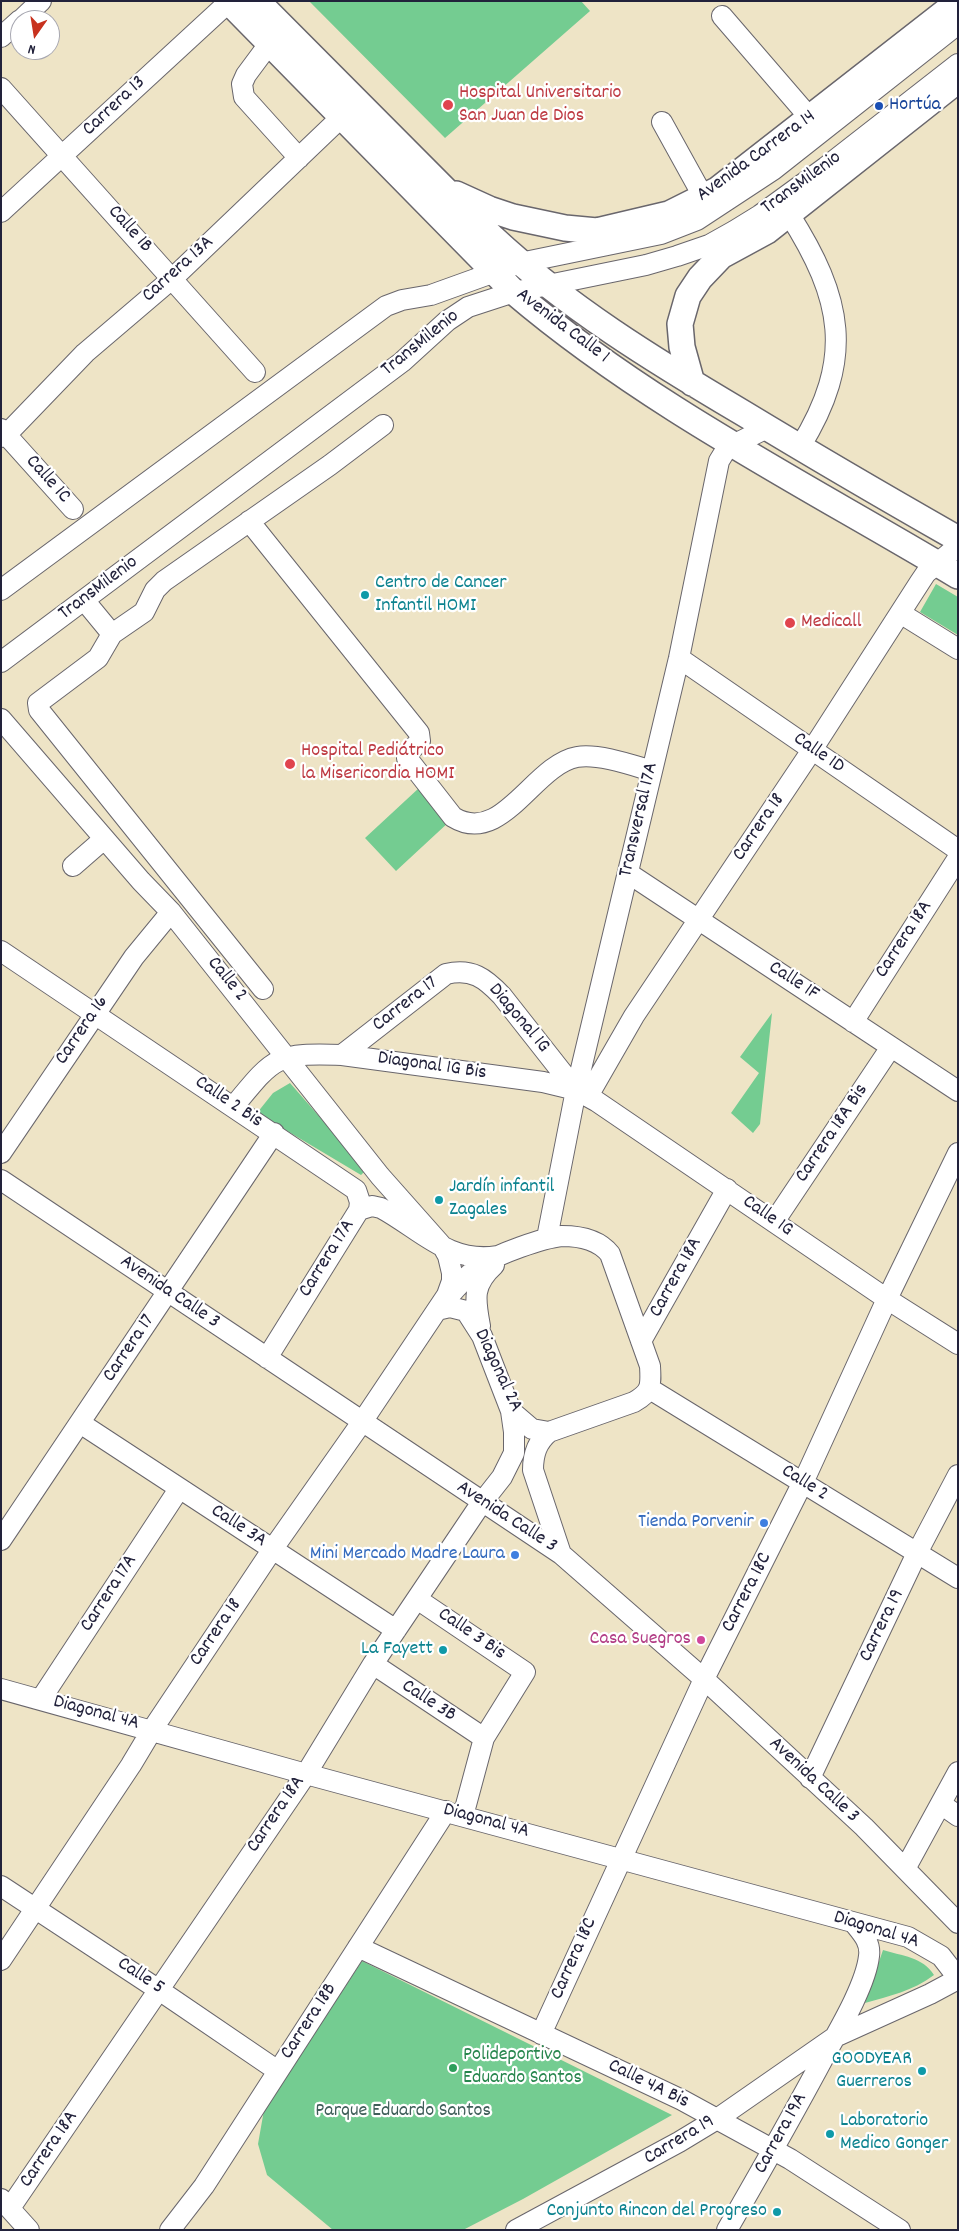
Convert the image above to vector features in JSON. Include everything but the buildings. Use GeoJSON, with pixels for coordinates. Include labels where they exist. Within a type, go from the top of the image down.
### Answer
{"type":"FeatureCollection","features":[{"type":"Feature","properties":{"kind":"main road","name":"Avenida Calle 1"},"geometry":{"type":"LineString","coordinates":[[257,1],[494,271],[514,292],[551,323],[638,383],[734,444],[947,570]]}},
{"type":"Feature","properties":{"kind":"main road","name":"Avenida Calle 1"},"geometry":{"type":"LineString","coordinates":[[229,2],[268,44],[350,109],[441,186],[520,263],[547,285],[692,383],[958,540]]}},
{"type":"Feature","properties":{"kind":"main road","name":"Avenida Carrera 14"},"geometry":{"type":"LineString","coordinates":[[441,186],[489,209],[543,225],[597,231],[669,214],[704,198],[958,2]]}},
{"type":"Feature","properties":{"kind":"main road"},"geometry":{"type":"LineString","coordinates":[[692,383],[680,337],[680,324],[688,296],[700,278],[721,256],[753,240],[789,214],[958,80]]}},
{"type":"Feature","properties":{"kind":"street"},"geometry":{"type":"LineString","coordinates":[[31,10],[41,1]]}},
{"type":"Feature","properties":{"kind":"street","name":"Carrera 13"},"geometry":{"type":"LineString","coordinates":[[1,212],[229,2]]}},
{"type":"Feature","properties":{"kind":"street"},"geometry":{"type":"LineString","coordinates":[[722,16],[810,118]]}},
{"type":"Feature","properties":{"kind":"street","name":"TransMilenio"},"geometry":{"type":"LineString","coordinates":[[1,590],[386,306],[402,300],[431,295],[520,263],[661,234],[697,220],[773,170],[958,24]]}},
{"type":"Feature","properties":{"kind":"street"},"geometry":{"type":"LineString","coordinates":[[268,44],[246,75],[242,84],[244,97],[299,158]]}},
{"type":"Feature","properties":{"kind":"street","name":"TransMilenio"},"geometry":{"type":"LineString","coordinates":[[1,662],[402,362],[447,321],[468,307],[514,292],[646,265],[709,244],[734,232],[826,167],[958,64]]}},
{"type":"Feature","properties":{"kind":"street","name":"Calle 1B"},"geometry":{"type":"LineString","coordinates":[[1,88],[173,278],[255,372]]}},
{"type":"Feature","properties":{"kind":"street","name":"Carrera 13A"},"geometry":{"type":"LineString","coordinates":[[3,434],[85,353],[173,278],[350,109]]}},
{"type":"Feature","properties":{"kind":"street"},"geometry":{"type":"LineString","coordinates":[[662,122],[704,198]]}},
{"type":"Feature","properties":{"kind":"street"},"geometry":{"type":"LineString","coordinates":[[789,214],[810,247],[820,268],[833,310],[836,330],[831,380],[820,414],[800,447]]}},
{"type":"Feature","properties":{"kind":"street"},"geometry":{"type":"LineString","coordinates":[[263,989],[95,781],[38,706],[40,700],[98,658],[112,634],[144,612],[158,586],[206,543],[249,521],[330,465],[383,425]]}},
{"type":"Feature","properties":{"kind":"street","name":"Transversal 17A"},"geometry":{"type":"LineString","coordinates":[[547,1238],[582,1093],[628,873],[679,658],[719,461],[727,448],[767,428]]}},
{"type":"Feature","properties":{"kind":"street","name":"Calle 1C"},"geometry":{"type":"LineString","coordinates":[[3,434],[73,509]]}},
{"type":"Feature","properties":{"kind":"street"},"geometry":{"type":"LineString","coordinates":[[249,521],[419,733],[420,741],[409,752],[407,758],[453,817],[460,822],[479,824],[492,820],[558,766],[576,757],[595,757],[652,771]]}},
{"type":"Feature","properties":{"kind":"street","name":"Carrera 18"},"geometry":{"type":"LineString","coordinates":[[582,1093],[812,750],[925,575],[947,570],[958,546]]}},
{"type":"Feature","properties":{"kind":"street"},"geometry":{"type":"LineString","coordinates":[[84,600],[112,634]]}},
{"type":"Feature","properties":{"kind":"street"},"geometry":{"type":"LineString","coordinates":[[900,613],[958,649]]}},
{"type":"Feature","properties":{"kind":"street","name":"Calle 1D"},"geometry":{"type":"LineString","coordinates":[[679,658],[958,850]]}},
{"type":"Feature","properties":{"kind":"street","name":"Calle 2"},"geometry":{"type":"LineString","coordinates":[[1,719],[140,881],[171,912],[288,1057],[380,1176],[442,1247]]}},
{"type":"Feature","properties":{"kind":"street"},"geometry":{"type":"LineString","coordinates":[[73,866],[104,839]]}},
{"type":"Feature","properties":{"kind":"street","name":"Carrera 18A"},"geometry":{"type":"LineString","coordinates":[[853,1022],[958,858]]}},
{"type":"Feature","properties":{"kind":"street","name":"Calle 1F"},"geometry":{"type":"LineString","coordinates":[[628,873],[958,1091]]}},
{"type":"Feature","properties":{"kind":"street","name":"Carrera 16"},"geometry":{"type":"LineString","coordinates":[[1,1154],[134,957],[171,912]]}},
{"type":"Feature","properties":{"kind":"street"},"geometry":{"type":"LineString","coordinates":[[210,960],[229,947]]}},
{"type":"Feature","properties":{"kind":"street","name":"Calle 2 Bis"},"geometry":{"type":"LineString","coordinates":[[1,951],[351,1185],[360,1195],[359,1210]]}},
{"type":"Feature","properties":{"kind":"street","name":"Diagonal 1G"},"geometry":{"type":"LineString","coordinates":[[446,974],[466,972],[479,975],[489,982],[582,1093]]}},
{"type":"Feature","properties":{"kind":"street","name":"Carrera 17"},"geometry":{"type":"LineString","coordinates":[[342,1055],[446,974]]}},
{"type":"Feature","properties":{"kind":"street","name":"Carrera 18A Bis"},"geometry":{"type":"LineString","coordinates":[[774,1222],[891,1047]]}},
{"type":"Feature","properties":{"kind":"street","name":"Diagonal 1G Bis"},"geometry":{"type":"LineString","coordinates":[[288,1057],[310,1054],[342,1055],[543,1082],[582,1093]]}},
{"type":"Feature","properties":{"kind":"street"},"geometry":{"type":"LineString","coordinates":[[234,1106],[265,1069],[288,1057]]}},
{"type":"Feature","properties":{"kind":"street","name":"Calle 1G"},"geometry":{"type":"LineString","coordinates":[[582,1093],[727,1189],[887,1299],[958,1344]]}},
{"type":"Feature","properties":{"kind":"street","name":"Carrera 17"},"geometry":{"type":"LineString","coordinates":[[1,1540],[274,1133]]}},
{"type":"Feature","properties":{"kind":"street","name":"Carrera 18C"},"geometry":{"type":"LineString","coordinates":[[541,2034],[704,1679],[803,1483],[887,1299],[958,1153]]}},
{"type":"Feature","properties":{"kind":"street","name":"Avenida Calle 3"},"geometry":{"type":"LineString","coordinates":[[1,1180],[561,1554],[704,1679],[905,1869],[958,1923]]}},
{"type":"Feature","properties":{"kind":"street","name":"Carrera 18A"},"geometry":{"type":"LineString","coordinates":[[641,1341],[727,1189]]}},
{"type":"Feature","properties":{"kind":"street"},"geometry":{"type":"LineString","coordinates":[[359,1210],[372,1206],[382,1208],[442,1247]]}},
{"type":"Feature","properties":{"kind":"street","name":"Carrera 17A"},"geometry":{"type":"LineString","coordinates":[[267,1358],[359,1210]]}},
{"type":"Feature","properties":{"kind":"street","name":"Carrera 18"},"geometry":{"type":"LineString","coordinates":[[437,1310],[466,1278],[483,1264],[547,1238],[573,1236],[598,1244],[610,1254],[641,1341]]}},
{"type":"Feature","properties":{"kind":"street","name":"Carrera 18"},"geometry":{"type":"LineString","coordinates":[[442,1247],[461,1256],[469,1257],[489,1257],[506,1254]]}},
{"type":"Feature","properties":{"kind":"street","name":"Carrera 18"},"geometry":{"type":"LineString","coordinates":[[1,1960],[272,1550],[362,1422],[437,1310],[452,1281],[450,1264],[442,1247]]}},
{"type":"Feature","properties":{"kind":"street","name":"Carrera 18"},"geometry":{"type":"LineString","coordinates":[[482,1336],[476,1306],[477,1288],[486,1272],[506,1254]]}},
{"type":"Feature","properties":{"kind":"street","name":"Diagonal 2A"},"geometry":{"type":"LineString","coordinates":[[437,1310],[450,1307],[466,1311],[482,1336],[511,1411],[532,1429],[549,1432]]}},
{"type":"Feature","properties":{"kind":"street"},"geometry":{"type":"LineString","coordinates":[[561,1554],[533,1470],[538,1443],[549,1432],[634,1402],[644,1396],[650,1389],[650,1366],[641,1341]]}},
{"type":"Feature","properties":{"kind":"street","name":"Calle 2"},"geometry":{"type":"LineString","coordinates":[[650,1389],[958,1578]]}},
{"type":"Feature","properties":{"kind":"street","name":"Carrera 18A"},"geometry":{"type":"LineString","coordinates":[[6,2203],[159,1990],[306,1774],[373,1664],[482,1502],[502,1477],[514,1453],[511,1411]]}},
{"type":"Feature","properties":{"kind":"street","name":"Calle 3A"},"geometry":{"type":"LineString","coordinates":[[80,1423],[396,1630]]}},
{"type":"Feature","properties":{"kind":"street","name":"Carrera 19"},"geometry":{"type":"LineString","coordinates":[[810,1778],[917,1553],[958,1475]]}},
{"type":"Feature","properties":{"kind":"street","name":"Carrera 17A"},"geometry":{"type":"LineString","coordinates":[[41,1699],[179,1489]]}},
{"type":"Feature","properties":{"kind":"street","name":"Calle 3 Bis"},"geometry":{"type":"LineString","coordinates":[[417,1599],[524,1672]]}},
{"type":"Feature","properties":{"kind":"street","name":"Calle 3B"},"geometry":{"type":"LineString","coordinates":[[373,1664],[484,1738]]}},
{"type":"Feature","properties":{"kind":"street","name":"Carrera 18B"},"geometry":{"type":"LineString","coordinates":[[170,2230],[204,2186],[358,1947],[454,1814],[484,1738],[524,1672]]}},
{"type":"Feature","properties":{"kind":"street","name":"Diagonal 4A"},"geometry":{"type":"LineString","coordinates":[[1,1688],[306,1774],[908,1937],[942,1956],[958,1978]]}},
{"type":"Feature","properties":{"kind":"street"},"geometry":{"type":"LineString","coordinates":[[905,1869],[958,1772]]}},
{"type":"Feature","properties":{"kind":"street"},"geometry":{"type":"LineString","coordinates":[[941,1804],[958,1816]]}},
{"type":"Feature","properties":{"kind":"street","name":"Calle 5"},"geometry":{"type":"LineString","coordinates":[[1,1886],[278,2071]]}},
{"type":"Feature","properties":{"kind":"street","name":"Carrera 19A"},"geometry":{"type":"LineString","coordinates":[[727,2230],[835,2037],[864,1975],[870,1956],[869,1946],[866,1938],[854,1923]]}},
{"type":"Feature","properties":{"kind":"street","name":"Calle 4A Bis"},"geometry":{"type":"LineString","coordinates":[[358,1947],[717,2119],[773,2150],[900,2230]]}},
{"type":"Feature","properties":{"kind":"street","name":"Carrera 19"},"geometry":{"type":"LineString","coordinates":[[516,2230],[546,2224],[717,2119],[835,2037],[930,1994],[958,1978]]}},
{"type":"Feature","properties":{"kind":"street"},"geometry":{"type":"LineString","coordinates":[[6,2203],[29,2230]]}},
{"type":"Feature","properties":{"kind":"green space"},"geometry":{"type":"Polygon","coordinates":[[[309,1],[581,1],[590,11],[445,138],[309,1]]]}},
{"type":"Feature","properties":{"kind":"green space"},"geometry":{"type":"Polygon","coordinates":[[[936,584],[958,597],[958,635],[920,612],[936,584]]]}},
{"type":"Feature","properties":{"kind":"green space"},"geometry":{"type":"Polygon","coordinates":[[[419,788],[450,821],[396,871],[365,838],[419,788]]]}},
{"type":"Feature","properties":{"kind":"green space"},"geometry":{"type":"Polygon","coordinates":[[[772,1013],[760,1124],[753,1133],[731,1113],[759,1073],[740,1057],[772,1013]]]}},
{"type":"Feature","properties":{"kind":"green space"},"geometry":{"type":"Polygon","coordinates":[[[290,1083],[366,1170],[361,1175],[257,1113],[273,1093],[290,1083]]]}},
{"type":"Feature","properties":{"kind":"green space"},"geometry":{"type":"Polygon","coordinates":[[[883,1950],[918,1961],[924,1964],[934,1975],[909,1989],[865,2003],[883,1950]]]}},
{"type":"Feature","properties":{"kind":"green space","name":"Parque Eduardo Santos"},"geometry":{"type":"Polygon","coordinates":[[[362,1961],[672,2115],[523,2199],[463,2230],[333,2230],[267,2175],[258,2144],[264,2110],[362,1961]]]}},
{"type":"Feature","properties":{"kind":"place","name":"Hospital Universitario San Juan de Dios"},"geometry":{"type":"Point","coordinates":[448,105]}},
{"type":"Feature","properties":{"kind":"place","name":"Hortúa"},"geometry":{"type":"Point","coordinates":[879,106]}},
{"type":"Feature","properties":{"kind":"place","name":"Centro de Cancer Infantil HOMI"},"geometry":{"type":"Point","coordinates":[365,595]}},
{"type":"Feature","properties":{"kind":"place","name":"Medicall"},"geometry":{"type":"Point","coordinates":[790,623]}},
{"type":"Feature","properties":{"kind":"place","name":"Hospital Pediátrico la Misericordia HOMI"},"geometry":{"type":"Point","coordinates":[290,764]}},
{"type":"Feature","properties":{"kind":"place","name":"Jardín infantil Zagales"},"geometry":{"type":"Point","coordinates":[439,1200]}},
{"type":"Feature","properties":{"kind":"place","name":"Tienda Porvenir"},"geometry":{"type":"Point","coordinates":[764,1523]}},
{"type":"Feature","properties":{"kind":"place","name":"Mini Mercado Madre Laura"},"geometry":{"type":"Point","coordinates":[515,1555]}},
{"type":"Feature","properties":{"kind":"place","name":"Casa Suegros"},"geometry":{"type":"Point","coordinates":[701,1640]}},
{"type":"Feature","properties":{"kind":"place","name":"La Fayett"},"geometry":{"type":"Point","coordinates":[443,1650]}},
{"type":"Feature","properties":{"kind":"place","name":"Polideportivo Eduardo Santos"},"geometry":{"type":"Point","coordinates":[453,2068]}},
{"type":"Feature","properties":{"kind":"place","name":"GOODYEAR Guerreros"},"geometry":{"type":"Point","coordinates":[922,2071]}},
{"type":"Feature","properties":{"kind":"place","name":"Laboratorio Medico Gonger"},"geometry":{"type":"Point","coordinates":[830,2134]}},
{"type":"Feature","properties":{"kind":"place","name":"Conjunto Rincon del Progreso"},"geometry":{"type":"Point","coordinates":[777,2212]}}]}
